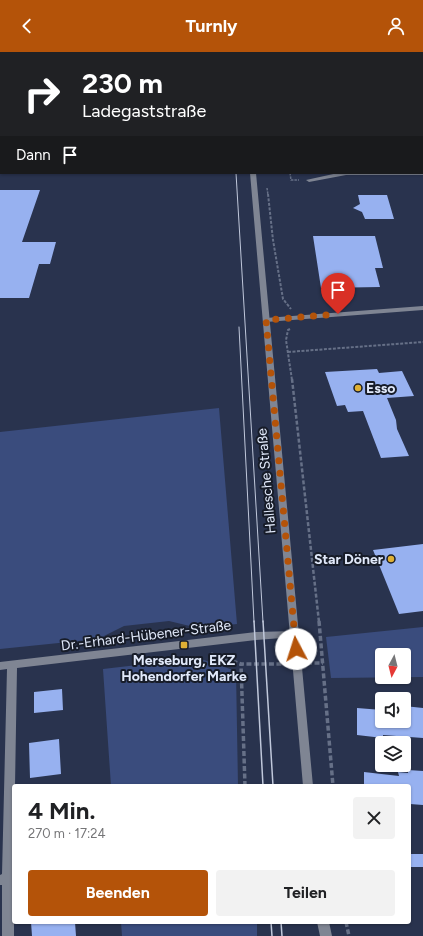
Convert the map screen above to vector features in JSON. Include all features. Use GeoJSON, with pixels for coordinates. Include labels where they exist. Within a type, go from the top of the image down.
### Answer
{"type":"FeatureCollection","features":[{"type":"Feature","properties":{"kind":"street","name":"Hallesche Straße"},"geometry":{"type":"LineString","coordinates":[[253,174],[308,784]]}},
{"type":"Feature","properties":{"kind":"street"},"geometry":{"type":"LineString","coordinates":[[309,180],[341,174]]}},
{"type":"Feature","properties":{"kind":"street"},"geometry":{"type":"LineString","coordinates":[[266,320],[423,308]]}},
{"type":"Feature","properties":{"kind":"street","name":"Dr.-Erhard-Hübener-Straße"},"geometry":{"type":"LineString","coordinates":[[0,666],[256,636],[295,634]]}},
{"type":"Feature","properties":{"kind":"street"},"geometry":{"type":"LineString","coordinates":[[8,936],[4,879],[12,665]]}},
{"type":"Feature","properties":{"kind":"street"},"geometry":{"type":"LineString","coordinates":[[323,924],[326,936]]}},
{"type":"Feature","properties":{"kind":"path"},"geometry":{"type":"LineString","coordinates":[[266,185],[283,299],[292,311],[297,324],[288,330],[286,340],[323,663],[333,784]]}},
{"type":"Feature","properties":{"kind":"path"},"geometry":{"type":"LineString","coordinates":[[288,352],[423,342]]}},
{"type":"Feature","properties":{"kind":"path"},"geometry":{"type":"LineString","coordinates":[[245,784],[241,664],[274,665],[323,663]]}},
{"type":"Feature","properties":{"kind":"path"},"geometry":{"type":"LineString","coordinates":[[346,924],[349,936]]}},
{"type":"Feature","properties":{"kind":"shaded area"},"geometry":{"type":"Polygon","coordinates":[[[219,408],[237,624],[198,628],[169,621],[124,626],[98,639],[0,649],[0,432],[219,408]]]}},
{"type":"Feature","properties":{"kind":"shaded area"},"geometry":{"type":"Polygon","coordinates":[[[423,627],[423,677],[411,677],[411,648],[375,648],[375,678],[331,678],[326,637],[423,627]]]}},
{"type":"Feature","properties":{"kind":"shaded area"},"geometry":{"type":"Polygon","coordinates":[[[198,658],[236,671],[238,784],[111,784],[103,669],[198,658]]]}},
{"type":"Feature","properties":{"kind":"shaded area"},"geometry":{"type":"Polygon","coordinates":[[[121,924],[257,924],[257,936],[122,936],[121,924]]]}},
{"type":"Feature","properties":{"kind":"building"},"geometry":{"type":"Polygon","coordinates":[[[0,190],[40,190],[22,242],[56,242],[50,264],[39,264],[29,298],[0,298],[0,190]]]}},
{"type":"Feature","properties":{"kind":"building"},"geometry":{"type":"Polygon","coordinates":[[[358,195],[387,195],[394,219],[365,219],[362,212],[353,208],[360,204],[358,195]]]}},
{"type":"Feature","properties":{"kind":"building"},"geometry":{"type":"Polygon","coordinates":[[[313,236],[375,236],[383,268],[375,268],[380,287],[321,288],[313,236]]]}},
{"type":"Feature","properties":{"kind":"building"},"geometry":{"type":"Polygon","coordinates":[[[377,369],[379,373],[402,371],[414,396],[387,398],[396,420],[397,429],[409,456],[381,458],[363,411],[348,412],[345,405],[337,406],[325,372],[377,369]]]}},
{"type":"Feature","properties":{"kind":"building"},"geometry":{"type":"Polygon","coordinates":[[[423,544],[423,611],[399,614],[373,550],[423,544]]]}},
{"type":"Feature","properties":{"kind":"building"},"geometry":{"type":"Polygon","coordinates":[[[62,689],[63,710],[34,713],[34,692],[62,689]]]}},
{"type":"Feature","properties":{"kind":"building"},"geometry":{"type":"Polygon","coordinates":[[[411,707],[423,708],[423,738],[411,736],[383,735],[375,737],[357,735],[357,708],[375,709],[375,728],[411,728],[411,707]]]}},
{"type":"Feature","properties":{"kind":"building"},"geometry":{"type":"Polygon","coordinates":[[[59,739],[61,774],[30,778],[29,743],[59,739]]]}},
{"type":"Feature","properties":{"kind":"building"},"geometry":{"type":"Polygon","coordinates":[[[411,770],[423,771],[423,805],[411,804],[411,784],[364,784],[364,772],[399,776],[398,772],[408,773],[411,772],[411,770]]]}},
{"type":"Feature","properties":{"kind":"building"},"geometry":{"type":"Polygon","coordinates":[[[411,854],[423,854],[423,867],[411,867],[411,854]]]}},
{"type":"Feature","properties":{"kind":"building"},"geometry":{"type":"Polygon","coordinates":[[[31,924],[75,924],[76,936],[32,936],[31,924]]]}},
{"type":"Feature","properties":{"kind":"tram line"},"geometry":{"type":"LineString","coordinates":[[236,174],[263,622]]}},
{"type":"Feature","properties":{"kind":"tram line"},"geometry":{"type":"LineString","coordinates":[[239,327],[254,622]]}},
{"type":"Feature","properties":{"kind":"tram line"},"geometry":{"type":"LineString","coordinates":[[254,621],[263,784]]}},
{"type":"Feature","properties":{"kind":"tram line"},"geometry":{"type":"LineString","coordinates":[[263,621],[273,784]]}},
{"type":"Feature","properties":{"kind":"tram line"},"geometry":{"type":"LineString","coordinates":[[271,924],[272,936]]}},
{"type":"Feature","properties":{"kind":"tram line"},"geometry":{"type":"LineString","coordinates":[[281,924],[282,936]]}},
{"type":"Feature","properties":{"kind":"place","name":"Esso"},"geometry":{"type":"Point","coordinates":[358,388]}},
{"type":"Feature","properties":{"kind":"place","name":"Star Döner"},"geometry":{"type":"Point","coordinates":[391,559]}},
{"type":"Feature","properties":{"kind":"place","name":"Merseburg, EKZ Hohendorfer Marke"},"geometry":{"type":"Point","coordinates":[184,645]}},
{"type":"Feature","properties":{"kind":"route"},"geometry":{"type":"LineString","coordinates":[[296,649],[266,320],[338,314]]}}]}
